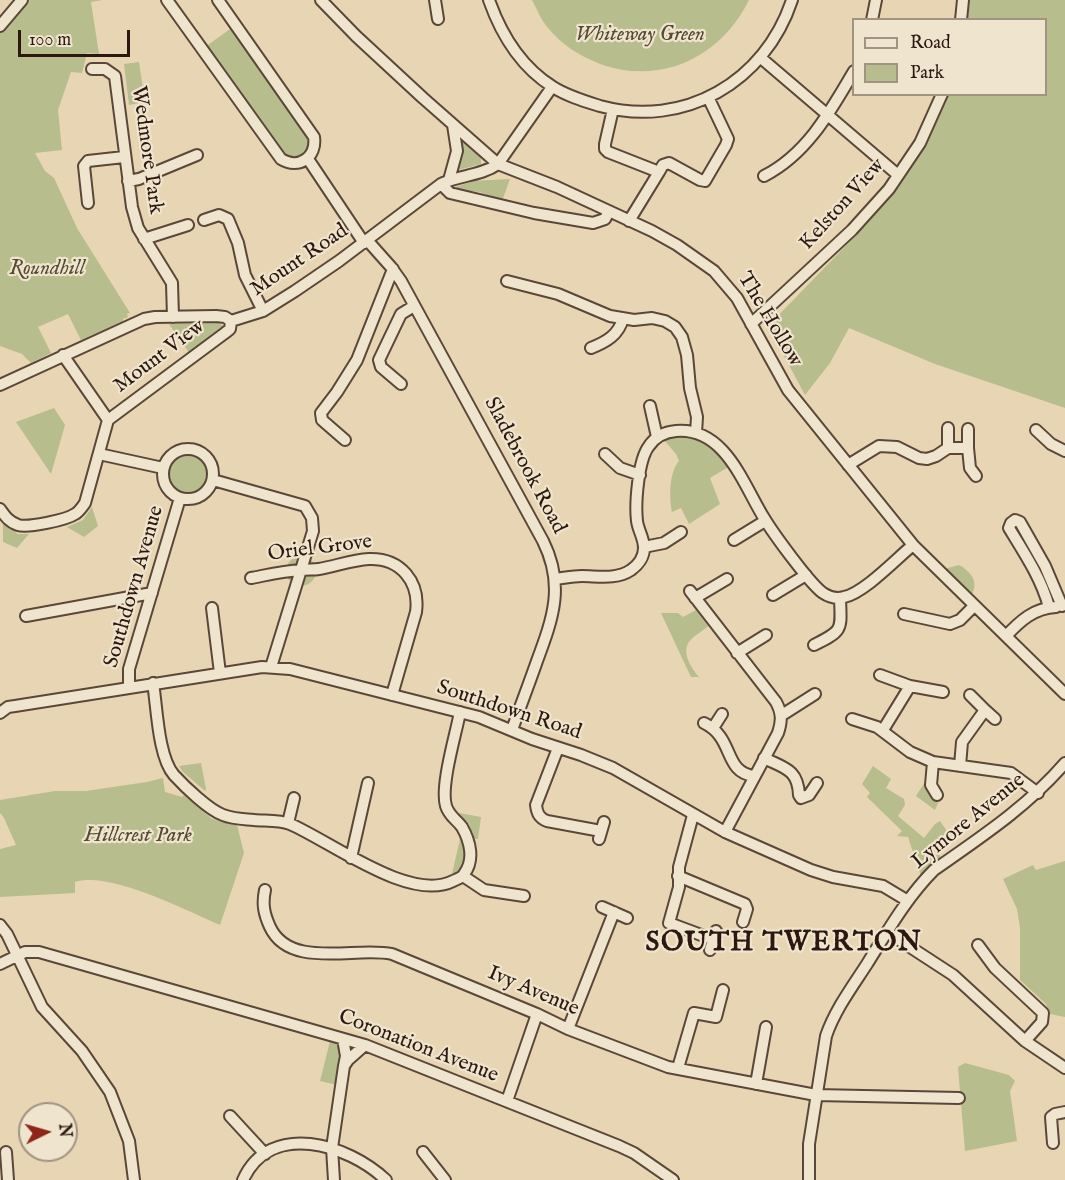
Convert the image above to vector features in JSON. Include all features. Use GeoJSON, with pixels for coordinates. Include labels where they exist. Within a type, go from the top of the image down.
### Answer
{"type":"FeatureCollection","features":[{"type":"Feature","properties":{"kind":"street"},"geometry":{"type":"LineString","coordinates":[[0,26],[22,0]]}},
{"type":"Feature","properties":{"kind":"street"},"geometry":{"type":"LineString","coordinates":[[167,0],[280,159],[292,163],[303,162],[312,154],[315,145],[314,136],[222,1]]}},
{"type":"Feature","properties":{"kind":"street","name":"The Hollow"},"geometry":{"type":"LineString","coordinates":[[321,0],[356,36],[498,164],[557,187],[609,211],[671,242],[714,271],[737,298],[788,390],[912,545],[1065,694]]}},
{"type":"Feature","properties":{"kind":"street"},"geometry":{"type":"LineString","coordinates":[[435,0],[438,19]]}},
{"type":"Feature","properties":{"kind":"street"},"geometry":{"type":"LineString","coordinates":[[489,0],[509,43],[552,87],[586,102],[634,112],[675,109],[708,97],[727,87],[761,58],[792,0]]}},
{"type":"Feature","properties":{"kind":"street"},"geometry":{"type":"LineString","coordinates":[[872,18],[876,0]]}},
{"type":"Feature","properties":{"kind":"street"},"geometry":{"type":"LineString","coordinates":[[962,18],[963,0]]}},
{"type":"Feature","properties":{"kind":"street"},"geometry":{"type":"LineString","coordinates":[[761,58],[898,175]]}},
{"type":"Feature","properties":{"kind":"street","name":"Wedmore Park"},"geometry":{"type":"LineString","coordinates":[[92,69],[105,69],[115,76],[132,207],[138,228],[172,283],[173,317]]}},
{"type":"Feature","properties":{"kind":"street"},"geometry":{"type":"LineString","coordinates":[[764,176],[777,169],[802,148],[828,116],[852,74]]}},
{"type":"Feature","properties":{"kind":"street"},"geometry":{"type":"LineString","coordinates":[[498,164],[552,87]]}},
{"type":"Feature","properties":{"kind":"street","name":"Kelston View"},"geometry":{"type":"LineString","coordinates":[[751,324],[852,230],[889,189],[920,143],[941,96]]}},
{"type":"Feature","properties":{"kind":"street"},"geometry":{"type":"LineString","coordinates":[[629,221],[663,165],[669,163],[700,180],[705,181],[708,178],[728,139],[708,97]]}},
{"type":"Feature","properties":{"kind":"street"},"geometry":{"type":"LineString","coordinates":[[613,109],[605,149],[658,172]]}},
{"type":"Feature","properties":{"kind":"street"},"geometry":{"type":"LineString","coordinates":[[453,125],[457,151],[445,182],[450,193],[534,213],[593,223],[605,219],[609,211]]}},
{"type":"Feature","properties":{"kind":"street"},"geometry":{"type":"LineString","coordinates":[[128,181],[139,180],[197,155]]}},
{"type":"Feature","properties":{"kind":"street"},"geometry":{"type":"LineString","coordinates":[[88,203],[84,166],[88,161],[124,157]]}},
{"type":"Feature","properties":{"kind":"street","name":"Sladebrook Road"},"geometry":{"type":"LineString","coordinates":[[308,159],[365,241],[393,269],[543,541],[551,561],[555,579],[555,604],[550,625],[512,730]]}},
{"type":"Feature","properties":{"kind":"street","name":"Mount Road"},"geometry":{"type":"LineString","coordinates":[[0,385],[144,319],[216,316],[225,317],[231,321],[263,311],[339,261],[445,182],[490,170],[498,164]]}},
{"type":"Feature","properties":{"kind":"street"},"geometry":{"type":"LineString","coordinates":[[204,220],[219,215],[228,219],[238,243],[245,275],[263,311]]}},
{"type":"Feature","properties":{"kind":"street"},"geometry":{"type":"LineString","coordinates":[[144,239],[188,225]]}},
{"type":"Feature","properties":{"kind":"street"},"geometry":{"type":"LineString","coordinates":[[345,440],[322,420],[321,413],[337,393],[357,360],[393,269]]}},
{"type":"Feature","properties":{"kind":"street"},"geometry":{"type":"LineString","coordinates":[[513,278],[610,316],[652,318],[665,321],[675,327],[682,337],[687,355],[690,388],[697,417],[696,432]]}},
{"type":"Feature","properties":{"kind":"street"},"geometry":{"type":"LineString","coordinates":[[401,384],[381,367],[378,360],[401,314],[414,306]]}},
{"type":"Feature","properties":{"kind":"street"},"geometry":{"type":"LineString","coordinates":[[591,348],[614,335],[621,327],[623,318]]}},
{"type":"Feature","properties":{"kind":"street","name":"Mount View"},"geometry":{"type":"LineString","coordinates":[[108,420],[225,333],[230,328],[231,321]]}},
{"type":"Feature","properties":{"kind":"street"},"geometry":{"type":"LineString","coordinates":[[0,508],[11,522],[20,526],[71,516],[78,513],[85,503],[108,420],[63,355]]}},
{"type":"Feature","properties":{"kind":"street"},"geometry":{"type":"LineString","coordinates":[[650,406],[657,437]]}},
{"type":"Feature","properties":{"kind":"street"},"geometry":{"type":"LineString","coordinates":[[948,428],[948,448]]}},
{"type":"Feature","properties":{"kind":"street"},"geometry":{"type":"LineString","coordinates":[[968,429],[970,468],[976,476]]}},
{"type":"Feature","properties":{"kind":"street"},"geometry":{"type":"LineString","coordinates":[[1036,430],[1045,444],[1065,451]]}},
{"type":"Feature","properties":{"kind":"street"},"geometry":{"type":"LineString","coordinates":[[555,579],[623,574],[638,563],[644,547],[637,522],[642,460],[648,447],[657,437],[675,431],[696,432],[709,440],[732,463],[765,521],[817,589],[825,594],[840,598],[847,597],[861,589],[912,545]]}},
{"type":"Feature","properties":{"kind":"street"},"geometry":{"type":"LineString","coordinates":[[848,465],[879,446],[897,447],[927,459],[948,448],[968,448]]}},
{"type":"Feature","properties":{"kind":"street"},"geometry":{"type":"LineString","coordinates":[[189,449],[197,451],[211,465],[213,480],[204,494],[195,498],[180,498],[168,490],[163,478],[163,468],[167,460],[177,451],[189,449]]}},
{"type":"Feature","properties":{"kind":"street"},"geometry":{"type":"LineString","coordinates":[[99,454],[163,468]]}},
{"type":"Feature","properties":{"kind":"street"},"geometry":{"type":"LineString","coordinates":[[605,454],[620,468],[640,475]]}},
{"type":"Feature","properties":{"kind":"street"},"geometry":{"type":"LineString","coordinates":[[213,480],[305,506],[312,518],[313,531],[272,667]]}},
{"type":"Feature","properties":{"kind":"street","name":"Southdown Avenue"},"geometry":{"type":"LineString","coordinates":[[129,687],[129,669],[180,498]]}},
{"type":"Feature","properties":{"kind":"street"},"geometry":{"type":"LineString","coordinates":[[1006,636],[1027,616],[1049,607],[1064,606],[1020,522],[1015,520],[1009,528],[1033,567],[1046,594],[1049,607]]}},
{"type":"Feature","properties":{"kind":"street"},"geometry":{"type":"LineString","coordinates":[[734,540],[765,521]]}},
{"type":"Feature","properties":{"kind":"street"},"geometry":{"type":"LineString","coordinates":[[644,547],[664,543],[681,532]]}},
{"type":"Feature","properties":{"kind":"street","name":"Oriel Grove"},"geometry":{"type":"LineString","coordinates":[[251,578],[375,560],[392,563],[408,576],[415,587],[418,601],[392,695]]}},
{"type":"Feature","properties":{"kind":"street"},"geometry":{"type":"LineString","coordinates":[[773,595],[806,575]]}},
{"type":"Feature","properties":{"kind":"street"},"geometry":{"type":"LineString","coordinates":[[725,831],[782,723],[782,715],[776,702],[692,595],[727,579]]}},
{"type":"Feature","properties":{"kind":"street"},"geometry":{"type":"LineString","coordinates":[[26,616],[152,593]]}},
{"type":"Feature","properties":{"kind":"street"},"geometry":{"type":"LineString","coordinates":[[814,645],[838,631],[841,623],[840,598]]}},
{"type":"Feature","properties":{"kind":"street"},"geometry":{"type":"LineString","coordinates":[[904,614],[950,624],[955,623],[974,606]]}},
{"type":"Feature","properties":{"kind":"street"},"geometry":{"type":"LineString","coordinates":[[929,619],[932,607]]}},
{"type":"Feature","properties":{"kind":"street"},"geometry":{"type":"LineString","coordinates":[[212,608],[220,673]]}},
{"type":"Feature","properties":{"kind":"street"},"geometry":{"type":"LineString","coordinates":[[737,653],[766,635]]}},
{"type":"Feature","properties":{"kind":"street","name":"Southdown Road"},"geometry":{"type":"LineString","coordinates":[[0,713],[8,707],[153,683],[272,667],[290,669],[479,717],[581,755],[620,772],[693,815],[811,870],[833,877],[883,886],[908,901]]}},
{"type":"Feature","properties":{"kind":"street"},"geometry":{"type":"LineString","coordinates":[[880,675],[910,686],[943,692]]}},
{"type":"Feature","properties":{"kind":"street"},"geometry":{"type":"LineString","coordinates":[[153,683],[162,742],[166,760],[172,772],[221,815],[234,819],[288,823],[381,873],[411,882],[438,886],[464,876],[470,863],[471,850],[461,825],[450,816],[444,798],[460,712]]}},
{"type":"Feature","properties":{"kind":"street"},"geometry":{"type":"LineString","coordinates":[[883,730],[910,686]]}},
{"type":"Feature","properties":{"kind":"street"},"geometry":{"type":"LineString","coordinates":[[782,715],[815,694]]}},
{"type":"Feature","properties":{"kind":"street"},"geometry":{"type":"LineString","coordinates":[[969,694],[995,719]]}},
{"type":"Feature","properties":{"kind":"street"},"geometry":{"type":"LineString","coordinates":[[960,766],[962,742],[985,710]]}},
{"type":"Feature","properties":{"kind":"street"},"geometry":{"type":"LineString","coordinates":[[722,714],[709,725],[724,740],[735,767],[744,775],[754,776]]}},
{"type":"Feature","properties":{"kind":"street"},"geometry":{"type":"LineString","coordinates":[[852,719],[883,730],[910,752],[933,762],[1011,773],[1038,793]]}},
{"type":"Feature","properties":{"kind":"street"},"geometry":{"type":"LineString","coordinates":[[558,748],[536,805],[537,813],[547,821],[601,831]]}},
{"type":"Feature","properties":{"kind":"street"},"geometry":{"type":"LineString","coordinates":[[764,758],[796,776],[801,798],[808,795],[817,783]]}},
{"type":"Feature","properties":{"kind":"street"},"geometry":{"type":"LineString","coordinates":[[933,762],[931,785],[938,795]]}},
{"type":"Feature","properties":{"kind":"street","name":"Lymore Avenue"},"geometry":{"type":"LineString","coordinates":[[809,1180],[809,1144],[826,1036],[831,1023],[887,932],[923,881],[934,870],[1014,813],[1038,793],[1065,763]]}},
{"type":"Feature","properties":{"kind":"street"},"geometry":{"type":"LineString","coordinates":[[351,858],[368,783]]}},
{"type":"Feature","properties":{"kind":"street"},"geometry":{"type":"LineString","coordinates":[[288,823],[294,798]]}},
{"type":"Feature","properties":{"kind":"street"},"geometry":{"type":"LineString","coordinates":[[693,815],[678,876],[679,887],[669,923],[712,940]]}},
{"type":"Feature","properties":{"kind":"street"},"geometry":{"type":"LineString","coordinates":[[464,876],[484,890],[524,896]]}},
{"type":"Feature","properties":{"kind":"street"},"geometry":{"type":"LineString","coordinates":[[678,876],[745,904],[747,909],[743,922]]}},
{"type":"Feature","properties":{"kind":"street","name":"Ivy Avenue"},"geometry":{"type":"LineString","coordinates":[[260,896],[273,933],[278,939],[298,950],[342,955],[382,952],[392,954],[568,1029],[668,1067],[816,1095],[959,1098]]}},
{"type":"Feature","properties":{"kind":"street"},"geometry":{"type":"LineString","coordinates":[[602,908],[627,918]]}},
{"type":"Feature","properties":{"kind":"street"},"geometry":{"type":"LineString","coordinates":[[568,1029],[614,912]]}},
{"type":"Feature","properties":{"kind":"street"},"geometry":{"type":"LineString","coordinates":[[0,925],[42,1006],[82,1051],[110,1092],[129,1141],[134,1180]]}},
{"type":"Feature","properties":{"kind":"street"},"geometry":{"type":"LineString","coordinates":[[887,932],[966,986],[1025,1041],[1065,1068]]}},
{"type":"Feature","properties":{"kind":"street"},"geometry":{"type":"LineString","coordinates":[[978,945],[995,968],[1043,1013],[1042,1022],[1025,1041]]}},
{"type":"Feature","properties":{"kind":"street","name":"Coronation Avenue"},"geometry":{"type":"LineString","coordinates":[[17,956],[25,952],[39,952],[365,1045],[619,1146],[634,1153],[673,1180]]}},
{"type":"Feature","properties":{"kind":"street"},"geometry":{"type":"LineString","coordinates":[[0,964],[17,956]]}},
{"type":"Feature","properties":{"kind":"street"},"geometry":{"type":"LineString","coordinates":[[678,1068],[694,1013],[716,1017],[723,990]]}},
{"type":"Feature","properties":{"kind":"street"},"geometry":{"type":"LineString","coordinates":[[507,1101],[537,1014]]}},
{"type":"Feature","properties":{"kind":"street"},"geometry":{"type":"LineString","coordinates":[[756,1084],[766,1027]]}},
{"type":"Feature","properties":{"kind":"street"},"geometry":{"type":"LineString","coordinates":[[334,1180],[332,1148],[346,1056],[343,1039]]}},
{"type":"Feature","properties":{"kind":"street"},"geometry":{"type":"LineString","coordinates":[[344,1066],[365,1045]]}},
{"type":"Feature","properties":{"kind":"street"},"geometry":{"type":"LineString","coordinates":[[1053,1143],[1051,1117],[1065,1112]]}},
{"type":"Feature","properties":{"kind":"street"},"geometry":{"type":"LineString","coordinates":[[230,1116],[264,1154]]}},
{"type":"Feature","properties":{"kind":"street"},"geometry":{"type":"LineString","coordinates":[[243,1180],[249,1166],[264,1154],[278,1146],[296,1143],[332,1148],[366,1164],[386,1180]]}},
{"type":"Feature","properties":{"kind":"street"},"geometry":{"type":"LineString","coordinates":[[6,1152],[8,1180]]}},
{"type":"Feature","properties":{"kind":"street"},"geometry":{"type":"LineString","coordinates":[[423,1152],[446,1180]]}},
{"type":"Feature","properties":{"kind":"green space","name":"Roundhill"},"geometry":{"type":"Polygon","coordinates":[[[30,0],[102,0],[91,2],[99,54],[87,53],[82,73],[71,72],[58,110],[62,150],[35,153],[45,171],[54,178],[77,228],[130,313],[123,321],[81,340],[68,314],[38,327],[51,353],[31,363],[22,354],[0,346],[0,33],[30,0]]]}},
{"type":"Feature","properties":{"kind":"green space","name":"Whiteway Green"},"geometry":{"type":"Polygon","coordinates":[[[532,0],[749,0],[737,20],[706,51],[687,62],[645,71],[623,70],[600,64],[572,49],[548,28],[532,0]]]}},
{"type":"Feature","properties":{"kind":"green space"},"geometry":{"type":"Polygon","coordinates":[[[969,0],[1065,0],[1065,408],[935,364],[849,328],[830,363],[805,395],[768,326],[865,226],[902,181],[948,96],[1047,96],[1047,18],[967,18],[969,0]]]}},
{"type":"Feature","properties":{"kind":"green space"},"geometry":{"type":"Polygon","coordinates":[[[233,27],[310,135],[309,152],[294,160],[281,154],[205,47],[233,27]]]}},
{"type":"Feature","properties":{"kind":"green space"},"geometry":{"type":"Polygon","coordinates":[[[139,62],[145,102],[129,105],[124,64],[139,62]]]}},
{"type":"Feature","properties":{"kind":"green space"},"geometry":{"type":"Polygon","coordinates":[[[460,138],[481,157],[481,164],[458,170],[460,138]]]}},
{"type":"Feature","properties":{"kind":"green space"},"geometry":{"type":"Polygon","coordinates":[[[510,179],[502,201],[480,192],[459,190],[456,187],[472,181],[510,179]]]}},
{"type":"Feature","properties":{"kind":"green space"},"geometry":{"type":"Polygon","coordinates":[[[219,323],[224,327],[190,354],[169,324],[219,323]]]}},
{"type":"Feature","properties":{"kind":"green space"},"geometry":{"type":"Polygon","coordinates":[[[54,408],[65,425],[51,474],[16,422],[54,408]]]}},
{"type":"Feature","properties":{"kind":"green space"},"geometry":{"type":"Polygon","coordinates":[[[687,435],[694,436],[712,446],[730,466],[710,478],[720,504],[689,524],[681,508],[672,512],[671,485],[673,472],[679,461],[664,440],[687,435]]]}},
{"type":"Feature","properties":{"kind":"green space"},"geometry":{"type":"Polygon","coordinates":[[[188,453],[196,454],[203,459],[208,466],[208,482],[203,489],[196,494],[188,495],[180,494],[173,489],[168,482],[167,474],[168,466],[173,459],[180,454],[188,453]]]}},
{"type":"Feature","properties":{"kind":"green space"},"geometry":{"type":"Polygon","coordinates":[[[92,507],[98,526],[84,537],[67,527],[83,520],[92,507]]]}},
{"type":"Feature","properties":{"kind":"green space"},"geometry":{"type":"Polygon","coordinates":[[[3,523],[18,534],[29,534],[17,548],[3,542],[3,523]]]}},
{"type":"Feature","properties":{"kind":"green space"},"geometry":{"type":"Polygon","coordinates":[[[301,556],[312,560],[316,571],[312,582],[301,586],[290,582],[286,571],[290,560],[301,556]]]}},
{"type":"Feature","properties":{"kind":"green space"},"geometry":{"type":"Polygon","coordinates":[[[959,565],[968,571],[973,579],[974,588],[970,597],[944,569],[959,565]]]}},
{"type":"Feature","properties":{"kind":"green space"},"geometry":{"type":"Polygon","coordinates":[[[696,610],[708,626],[687,646],[688,661],[699,677],[691,677],[661,613],[678,613],[683,617],[696,610]]]}},
{"type":"Feature","properties":{"kind":"green space"},"geometry":{"type":"Polygon","coordinates":[[[201,763],[206,789],[205,791],[179,766],[201,763]]]}},
{"type":"Feature","properties":{"kind":"green space"},"geometry":{"type":"Polygon","coordinates":[[[873,766],[891,779],[886,788],[904,799],[905,805],[898,816],[924,838],[940,821],[949,834],[935,843],[941,859],[921,876],[908,837],[897,836],[902,831],[867,797],[870,793],[862,784],[873,766]]]}},
{"type":"Feature","properties":{"kind":"green space","name":"Hillcrest Park"},"geometry":{"type":"Polygon","coordinates":[[[163,778],[165,792],[182,797],[184,795],[212,819],[237,825],[244,853],[220,925],[148,894],[107,882],[90,880],[75,882],[75,893],[0,897],[0,849],[16,845],[0,813],[0,800],[55,791],[86,791],[163,778]]]}},
{"type":"Feature","properties":{"kind":"green space"},"geometry":{"type":"Polygon","coordinates":[[[925,782],[938,803],[935,810],[916,796],[925,782]]]}},
{"type":"Feature","properties":{"kind":"green space"},"geometry":{"type":"Polygon","coordinates":[[[459,813],[481,817],[478,839],[475,839],[469,824],[459,813]]]}},
{"type":"Feature","properties":{"kind":"green space"},"geometry":{"type":"Polygon","coordinates":[[[461,835],[466,853],[464,864],[451,878],[461,835]]]}},
{"type":"Feature","properties":{"kind":"green space"},"geometry":{"type":"Polygon","coordinates":[[[1065,861],[1065,1017],[1050,1014],[1046,1004],[1020,980],[1020,928],[1017,909],[1003,879],[1033,865],[1036,870],[1065,861]]]}},
{"type":"Feature","properties":{"kind":"green space"},"geometry":{"type":"Polygon","coordinates":[[[331,1037],[339,1041],[343,1057],[337,1085],[320,1081],[331,1037]]]}},
{"type":"Feature","properties":{"kind":"green space"},"geometry":{"type":"Polygon","coordinates":[[[965,1063],[1009,1075],[1015,1081],[1010,1091],[1017,1141],[965,1151],[958,1067],[965,1063]]]}},
{"type":"Feature","properties":{"kind":"district","name":"SOUTH TWERTON"},"geometry":{"type":"Point","coordinates":[784,944]}}]}
